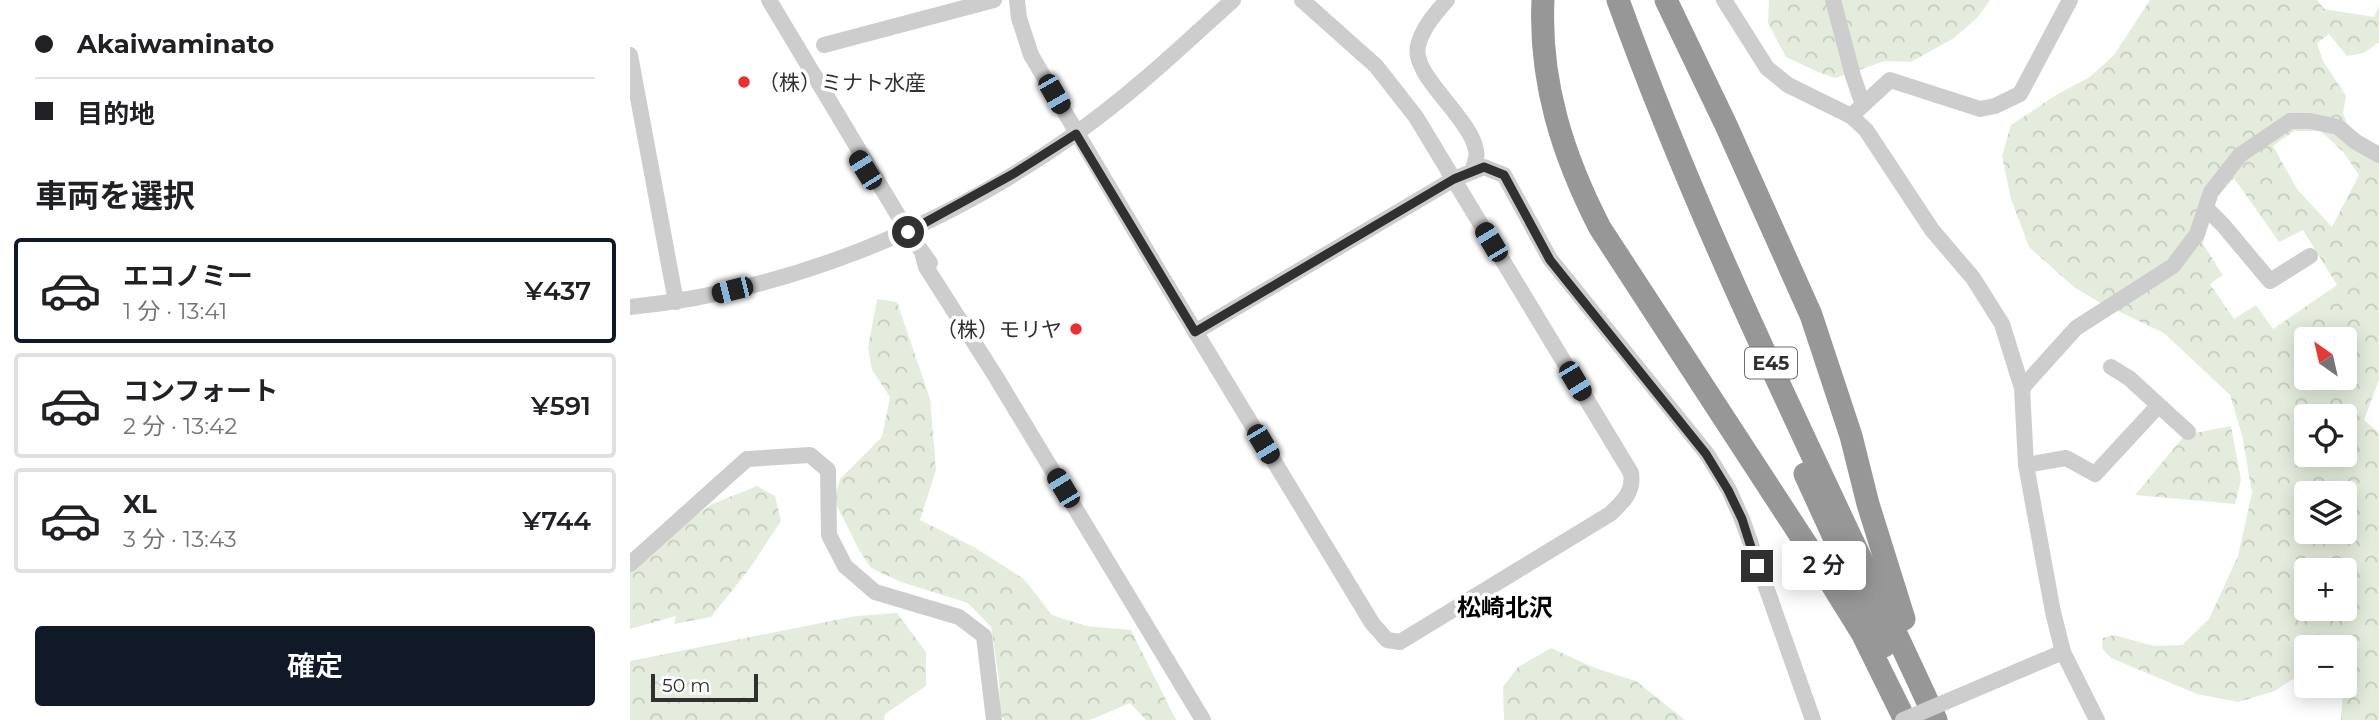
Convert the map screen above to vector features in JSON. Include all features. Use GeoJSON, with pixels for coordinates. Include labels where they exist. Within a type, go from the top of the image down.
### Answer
{"type":"FeatureCollection","features":[{"type":"Feature","properties":{"kind":"highway"},"geometry":{"type":"LineString","coordinates":[[1543,0],[1545,70],[1555,120],[1583,195],[1600,228],[1862,633],[1904,720]]}},
{"type":"Feature","properties":{"kind":"highway","name":"E45"},"geometry":{"type":"LineString","coordinates":[[1603,0],[1697,235],[1916,720]]}},
{"type":"Feature","properties":{"kind":"highway","name":"E45"},"geometry":{"type":"LineString","coordinates":[[1618,0],[1660,110],[1711,229],[1938,720]]}},
{"type":"Feature","properties":{"kind":"highway"},"geometry":{"type":"LineString","coordinates":[[1666,0],[1715,101],[1811,315],[1852,436],[1868,504],[1898,603],[1938,720]]}},
{"type":"Feature","properties":{"kind":"street"},"geometry":{"type":"LineString","coordinates":[[769,0],[830,103],[834,121],[865,170],[876,180],[923,256],[926,267],[966,328],[1203,720]]}},
{"type":"Feature","properties":{"kind":"street"},"geometry":{"type":"LineString","coordinates":[[824,45],[994,0]]}},
{"type":"Feature","properties":{"kind":"street"},"geometry":{"type":"LineString","coordinates":[[1017,0],[1019,18],[1031,55],[1076,134],[1372,623],[1387,640],[1400,642],[1611,514],[1627,499],[1632,482],[1631,473],[1416,117],[1376,66],[1302,0]]}},
{"type":"Feature","properties":{"kind":"street"},"geometry":{"type":"LineString","coordinates":[[630,307],[676,302],[743,288],[800,272],[908,232],[1003,180],[1076,134],[1119,101],[1233,0]]}},
{"type":"Feature","properties":{"kind":"street"},"geometry":{"type":"LineString","coordinates":[[1447,0],[1425,27],[1417,50],[1423,71],[1467,127],[1477,152],[1472,171]]}},
{"type":"Feature","properties":{"kind":"street"},"geometry":{"type":"LineString","coordinates":[[1724,0],[1767,68],[1788,85],[1857,111]]}},
{"type":"Feature","properties":{"kind":"street"},"geometry":{"type":"LineString","coordinates":[[1833,0],[1853,76],[1857,111],[1932,230],[1973,278],[2002,324],[2022,388],[2026,465],[2050,600],[2063,652],[2097,720]]}},
{"type":"Feature","properties":{"kind":"street"},"geometry":{"type":"LineString","coordinates":[[1857,111],[1890,80],[1980,109],[1995,106],[2020,94],[2070,0]]}},
{"type":"Feature","properties":{"kind":"street"},"geometry":{"type":"LineString","coordinates":[[630,55],[676,302]]}},
{"type":"Feature","properties":{"kind":"street"},"geometry":{"type":"LineString","coordinates":[[2022,388],[2076,328],[2173,266],[2197,234],[2211,192],[2240,155],[2290,121],[2311,121],[2338,127],[2356,142],[2379,155]]}},
{"type":"Feature","properties":{"kind":"street"},"geometry":{"type":"LineString","coordinates":[[1195,332],[1454,179],[1484,167],[1504,175],[1550,260],[1706,454],[1721,478],[1742,519],[1813,720]]}},
{"type":"Feature","properties":{"kind":"street"},"geometry":{"type":"LineString","coordinates":[[2206,208],[2270,281],[2310,256]]}},
{"type":"Feature","properties":{"kind":"street"},"geometry":{"type":"LineString","coordinates":[[2111,367],[2129,378],[2188,432]]}},
{"type":"Feature","properties":{"kind":"street"},"geometry":{"type":"LineString","coordinates":[[2026,465],[2066,458],[2095,474],[2158,406]]}},
{"type":"Feature","properties":{"kind":"street"},"geometry":{"type":"LineString","coordinates":[[630,564],[747,459],[810,455],[828,470],[829,535],[845,566],[875,592],[959,617],[984,636],[995,720]]}},
{"type":"Feature","properties":{"kind":"street"},"geometry":{"type":"LineString","coordinates":[[1904,720],[2063,652]]}},
{"type":"Feature","properties":{"kind":"green space"},"geometry":{"type":"Polygon","coordinates":[[[1769,0],[1990,0],[1978,17],[1954,38],[1911,62],[1885,61],[1835,78],[1786,57],[1768,23],[1769,0]]]}},
{"type":"Feature","properties":{"kind":"green space"},"geometry":{"type":"Polygon","coordinates":[[[2150,0],[2317,0],[2324,9],[2374,17],[2379,6],[2379,42],[2364,53],[2347,56],[2329,34],[2317,43],[2323,61],[2346,96],[2343,113],[2350,132],[2379,148],[2379,380],[2364,420],[2379,433],[2379,720],[2341,720],[2343,698],[2357,698],[2357,635],[2294,635],[2294,678],[2275,691],[2238,702],[2197,694],[2111,658],[2102,648],[2103,638],[2114,635],[2154,646],[2182,645],[2209,619],[2238,556],[2252,493],[2242,435],[2230,395],[2164,333],[2074,287],[2029,247],[2011,199],[2002,156],[2011,125],[2056,95],[2090,77],[2114,55],[2150,0]],[[2294,131],[2273,146],[2297,189],[2332,227],[2359,175],[2344,153],[2321,131],[2294,131]],[[2234,178],[2212,203],[2203,244],[2223,275],[2210,284],[2234,319],[2256,305],[2273,329],[2337,285],[2303,230],[2279,242],[2234,178]]]}},
{"type":"Feature","properties":{"kind":"green space"},"geometry":{"type":"Polygon","coordinates":[[[877,299],[897,302],[930,399],[936,470],[920,520],[974,547],[1024,579],[1052,615],[1086,626],[1131,630],[1176,720],[1146,720],[1130,703],[1090,720],[1005,720],[1000,714],[999,680],[991,627],[968,603],[901,582],[871,568],[834,500],[840,479],[882,437],[890,397],[872,370],[868,348],[877,299]]]}},
{"type":"Feature","properties":{"kind":"green space"},"geometry":{"type":"Polygon","coordinates":[[[2231,426],[2241,480],[2235,504],[2135,495],[2185,435],[2231,426]]]}},
{"type":"Feature","properties":{"kind":"green space"},"geometry":{"type":"Polygon","coordinates":[[[757,486],[775,496],[781,521],[750,568],[711,617],[674,624],[676,616],[630,629],[630,566],[668,534],[712,504],[757,486]]]}},
{"type":"Feature","properties":{"kind":"green space"},"geometry":{"type":"Polygon","coordinates":[[[897,613],[926,652],[926,686],[885,714],[884,720],[630,720],[630,661],[856,616],[897,613]]]}},
{"type":"Feature","properties":{"kind":"green space"},"geometry":{"type":"Polygon","coordinates":[[[1551,648],[1595,668],[1636,681],[1685,720],[1504,720],[1503,687],[1518,667],[1551,648]]]}},
{"type":"Feature","properties":{"kind":"place","name":"（株）ミナト水産"},"geometry":{"type":"Point","coordinates":[744,82]}},
{"type":"Feature","properties":{"kind":"place","name":"（株）モリヤ"},"geometry":{"type":"Point","coordinates":[1076,329]}},
{"type":"Feature","properties":{"kind":"district","name":"松崎北沢"},"geometry":{"type":"Point","coordinates":[1505,607]}},
{"type":"Feature","properties":{"kind":"route"},"geometry":{"type":"LineString","coordinates":[[908,232],[1034,162],[1076,134],[1195,332],[1454,179],[1484,167],[1504,175],[1550,260],[1706,454],[1742,519],[1757,566]]}}]}
